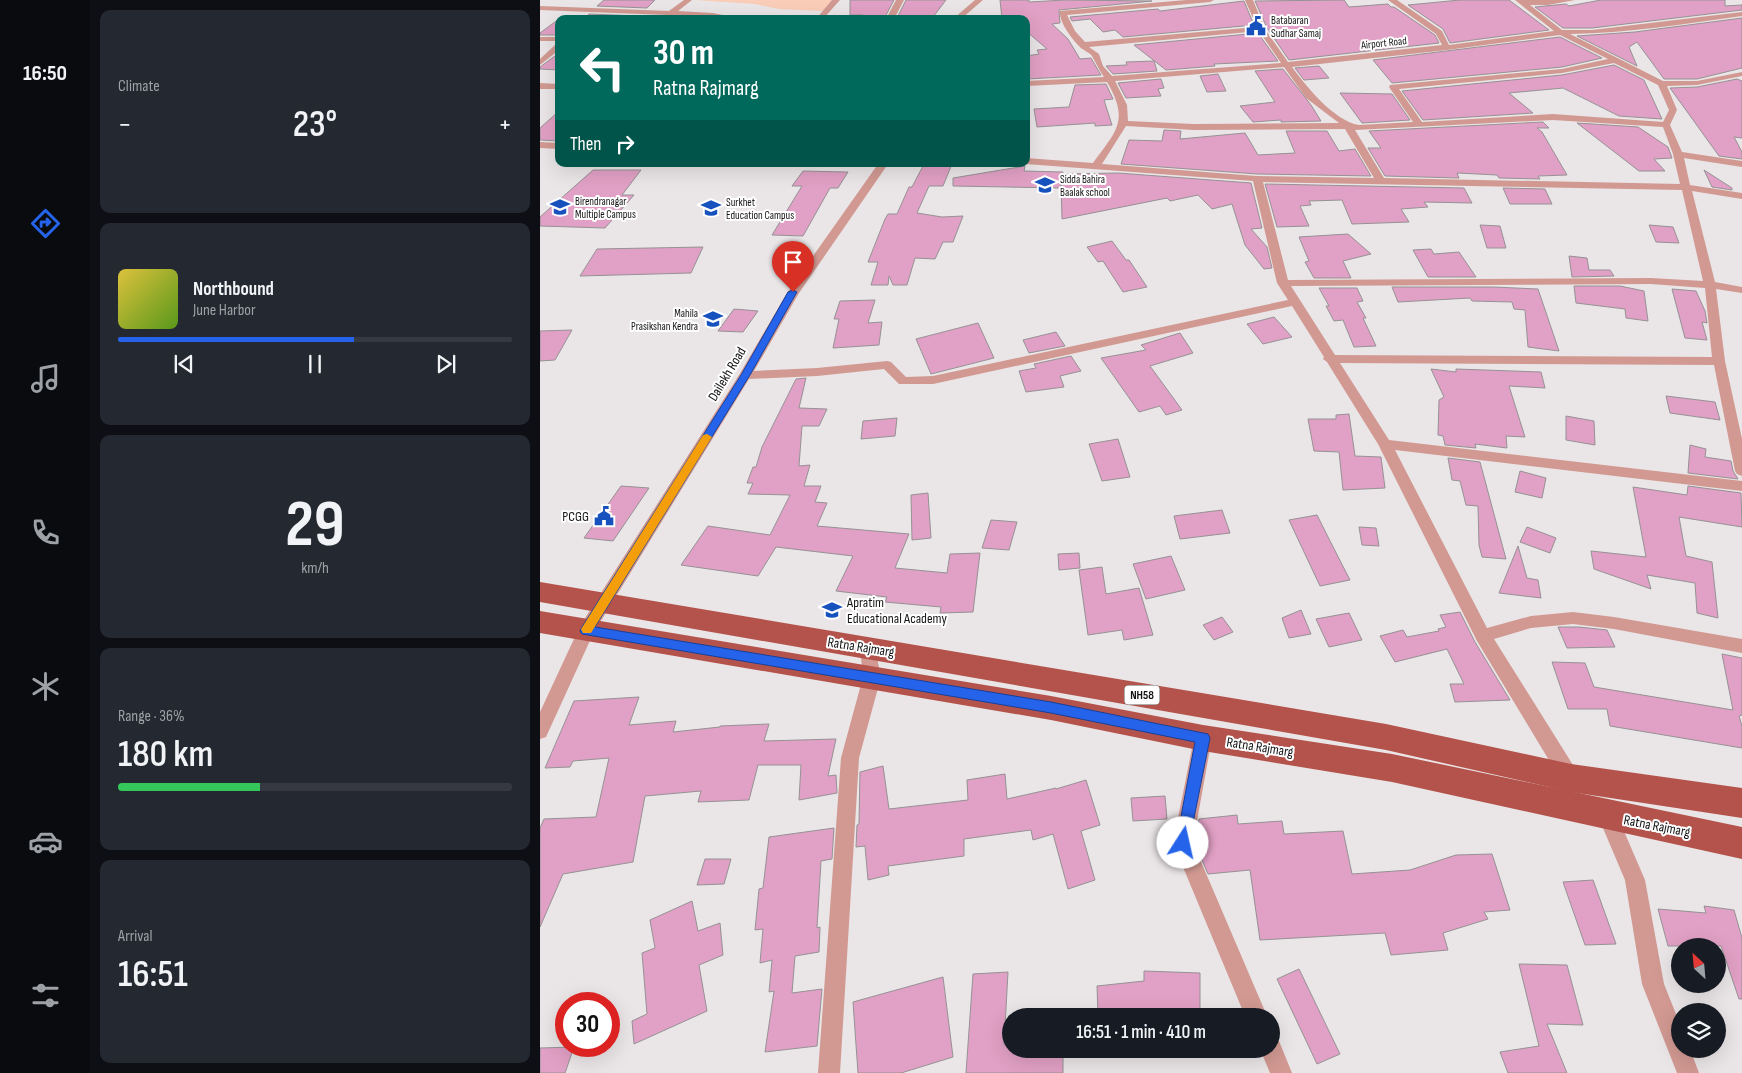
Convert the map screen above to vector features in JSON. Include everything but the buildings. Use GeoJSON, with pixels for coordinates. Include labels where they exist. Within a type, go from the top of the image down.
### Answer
{"type":"FeatureCollection","features":[{"type":"Feature","properties":{"kind":"main road","name":"Ratna Rajmarg"},"geometry":{"type":"LineString","coordinates":[[540,592],[1386,737],[1571,778],[1742,803]]}},
{"type":"Feature","properties":{"kind":"main road","name":"Ratna Rajmarg"},"geometry":{"type":"LineString","coordinates":[[540,622],[1051,708],[1203,738],[1392,768],[1742,843]]}},
{"type":"Feature","properties":{"kind":"street"},"geometry":{"type":"LineString","coordinates":[[668,15],[688,0]]}},
{"type":"Feature","properties":{"kind":"street"},"geometry":{"type":"LineString","coordinates":[[823,15],[836,0]]}},
{"type":"Feature","properties":{"kind":"street"},"geometry":{"type":"LineString","coordinates":[[892,15],[900,0]]}},
{"type":"Feature","properties":{"kind":"street"},"geometry":{"type":"LineString","coordinates":[[961,15],[979,0]]}},
{"type":"Feature","properties":{"kind":"street"},"geometry":{"type":"LineString","coordinates":[[1096,165],[1124,123],[1124,106],[1110,80],[1097,63],[1096,56],[1082,45],[1068,28],[1063,13],[1210,0]]}},
{"type":"Feature","properties":{"kind":"street"},"geometry":{"type":"LineString","coordinates":[[1249,0],[1261,29],[1308,96],[1348,126],[1381,182]]}},
{"type":"Feature","properties":{"kind":"street"},"geometry":{"type":"LineString","coordinates":[[1392,0],[1439,33],[1447,48]]}},
{"type":"Feature","properties":{"kind":"street"},"geometry":{"type":"LineString","coordinates":[[1521,1],[1548,3],[1571,0]]}},
{"type":"Feature","properties":{"kind":"street"},"geometry":{"type":"LineString","coordinates":[[1521,1],[1560,32],[1662,84],[1697,83],[1742,74]]}},
{"type":"Feature","properties":{"kind":"street"},"geometry":{"type":"LineString","coordinates":[[540,8],[691,15]]}},
{"type":"Feature","properties":{"kind":"street","name":"Airport Road"},"geometry":{"type":"LineString","coordinates":[[1030,84],[1110,80],[1287,66],[1447,48],[1560,32],[1590,32],[1742,14]]}},
{"type":"Feature","properties":{"kind":"street"},"geometry":{"type":"LineString","coordinates":[[1082,45],[1261,29]]}},
{"type":"Feature","properties":{"kind":"street"},"geometry":{"type":"LineString","coordinates":[[540,39],[555,39]]}},
{"type":"Feature","properties":{"kind":"street"},"geometry":{"type":"LineString","coordinates":[[540,62],[555,49]]}},
{"type":"Feature","properties":{"kind":"street"},"geometry":{"type":"LineString","coordinates":[[1419,124],[1393,87],[1562,71],[1617,60]]}},
{"type":"Feature","properties":{"kind":"street"},"geometry":{"type":"LineString","coordinates":[[1662,84],[1673,110],[1666,125],[1678,154],[1710,285],[1719,361],[1742,471]]}},
{"type":"Feature","properties":{"kind":"street"},"geometry":{"type":"LineString","coordinates":[[540,86],[555,87]]}},
{"type":"Feature","properties":{"kind":"street"},"geometry":{"type":"LineString","coordinates":[[1124,123],[1194,127],[1348,126],[1359,128],[1553,117],[1666,125]]}},
{"type":"Feature","properties":{"kind":"street"},"geometry":{"type":"LineString","coordinates":[[540,145],[555,146]]}},
{"type":"Feature","properties":{"kind":"street"},"geometry":{"type":"LineString","coordinates":[[1678,154],[1742,164]]}},
{"type":"Feature","properties":{"kind":"street"},"geometry":{"type":"LineString","coordinates":[[1030,161],[1257,179],[1685,187],[1742,196]]}},
{"type":"Feature","properties":{"kind":"street","name":"Dailekh Road"},"geometry":{"type":"LineString","coordinates":[[540,731],[586,631],[745,375],[793,292],[881,167]]}},
{"type":"Feature","properties":{"kind":"street"},"geometry":{"type":"LineString","coordinates":[[1257,179],[1282,282],[1385,444],[1482,636],[1571,778],[1610,816],[1635,880],[1653,984],[1688,1073]]}},
{"type":"Feature","properties":{"kind":"street"},"geometry":{"type":"LineString","coordinates":[[1282,282],[1650,280],[1710,285],[1742,290]]}},
{"type":"Feature","properties":{"kind":"street"},"geometry":{"type":"LineString","coordinates":[[745,375],[817,372],[887,365],[903,381],[933,380],[1294,302]]}},
{"type":"Feature","properties":{"kind":"street"},"geometry":{"type":"LineString","coordinates":[[1330,359],[1719,361]]}},
{"type":"Feature","properties":{"kind":"street"},"geometry":{"type":"LineString","coordinates":[[1385,444],[1742,486]]}},
{"type":"Feature","properties":{"kind":"street"},"geometry":{"type":"LineString","coordinates":[[1482,636],[1531,622],[1573,618],[1614,623],[1742,646]]}},
{"type":"Feature","properties":{"kind":"street"},"geometry":{"type":"LineString","coordinates":[[829,1073],[850,758],[872,677],[868,648]]}},
{"type":"Feature","properties":{"kind":"street"},"geometry":{"type":"LineString","coordinates":[[1203,738],[1183,843],[1252,1008]]}},
{"type":"Feature","properties":{"kind":"street"},"geometry":{"type":"LineString","coordinates":[[1275,1058],[1281,1073]]}},
{"type":"Feature","properties":{"kind":"shaded area"},"geometry":{"type":"Polygon","coordinates":[[[695,0],[833,0],[822,11],[779,9],[755,4],[695,0]]]}},
{"type":"Feature","properties":{"kind":"slow traffic"},"geometry":{"type":"LineString","coordinates":[[587,629],[707,437]]}},
{"type":"Feature","properties":{"kind":"place","name":"Batabaran Sudhar Samaj"},"geometry":{"type":"Point","coordinates":[1256,26]}},
{"type":"Feature","properties":{"kind":"place","name":"Sidda Bahira Baalak school"},"geometry":{"type":"Point","coordinates":[1045,185]}},
{"type":"Feature","properties":{"kind":"place","name":"Birendranagar Multiple Campus"},"geometry":{"type":"Point","coordinates":[560,207]}},
{"type":"Feature","properties":{"kind":"place","name":"Surkhet Education Campus"},"geometry":{"type":"Point","coordinates":[711,208]}},
{"type":"Feature","properties":{"kind":"place","name":"Mahila Prasikshan Kendra"},"geometry":{"type":"Point","coordinates":[713,319]}},
{"type":"Feature","properties":{"kind":"place","name":"PCGG"},"geometry":{"type":"Point","coordinates":[604,516]}},
{"type":"Feature","properties":{"kind":"place","name":"Apratim Educational Academy"},"geometry":{"type":"Point","coordinates":[832,610]}},
{"type":"Feature","properties":{"kind":"route"},"geometry":{"type":"LineString","coordinates":[[793,292],[745,375],[586,631],[1051,708],[1203,738],[1183,843]]}}]}
